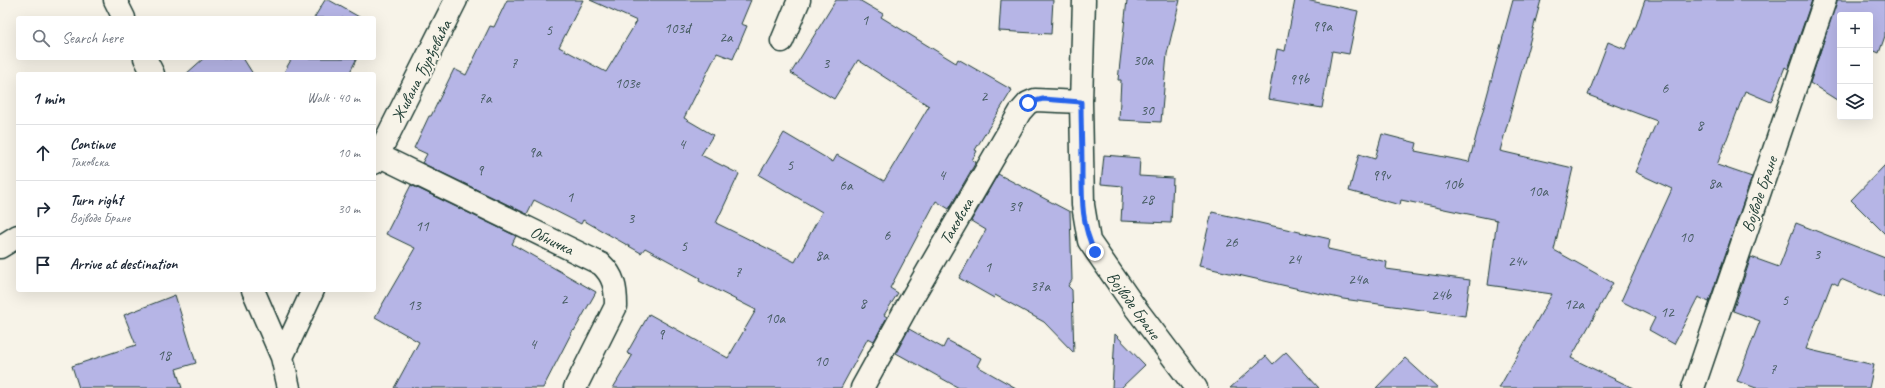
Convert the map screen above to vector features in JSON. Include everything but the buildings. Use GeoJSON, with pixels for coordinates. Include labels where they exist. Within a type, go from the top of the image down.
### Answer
{"type":"FeatureCollection","features":[{"type":"Feature","properties":{"kind":"street"},"geometry":{"type":"LineString","coordinates":[[115,0],[123,16]]}},
{"type":"Feature","properties":{"kind":"street","name":"Живана Ђурђевића"},"geometry":{"type":"LineString","coordinates":[[376,159],[456,0]]}},
{"type":"Feature","properties":{"kind":"street"},"geometry":{"type":"LineString","coordinates":[[782,41],[799,0]]}},
{"type":"Feature","properties":{"kind":"street","name":"Војводе Бране"},"geometry":{"type":"LineString","coordinates":[[1084,0],[1081,102],[1083,205],[1089,241],[1134,306],[1196,388]]}},
{"type":"Feature","properties":{"kind":"street","name":"Војводе Бране"},"geometry":{"type":"LineString","coordinates":[[1693,388],[1825,0]]}},
{"type":"Feature","properties":{"kind":"street"},"geometry":{"type":"LineString","coordinates":[[146,60],[152,72]]}},
{"type":"Feature","properties":{"kind":"street","name":"Таковска"},"geometry":{"type":"LineString","coordinates":[[862,388],[913,296],[1020,112],[1028,103],[1035,100],[1081,102]]}},
{"type":"Feature","properties":{"kind":"street","name":"Обничка"},"geometry":{"type":"LineString","coordinates":[[376,159],[601,264],[609,271],[614,280],[616,306],[575,388]]}},
{"type":"Feature","properties":{"kind":"street"},"geometry":{"type":"LineString","coordinates":[[0,247],[16,237]]}},
{"type":"Feature","properties":{"kind":"street"},"geometry":{"type":"LineString","coordinates":[[254,292],[282,357],[289,388]]}},
{"type":"Feature","properties":{"kind":"street"},"geometry":{"type":"LineString","coordinates":[[282,357],[312,292]]}},
{"type":"Feature","properties":{"kind":"route"},"geometry":{"type":"LineString","coordinates":[[1028,103],[1043,99],[1081,102],[1083,205],[1089,241],[1095,252]]}}]}
